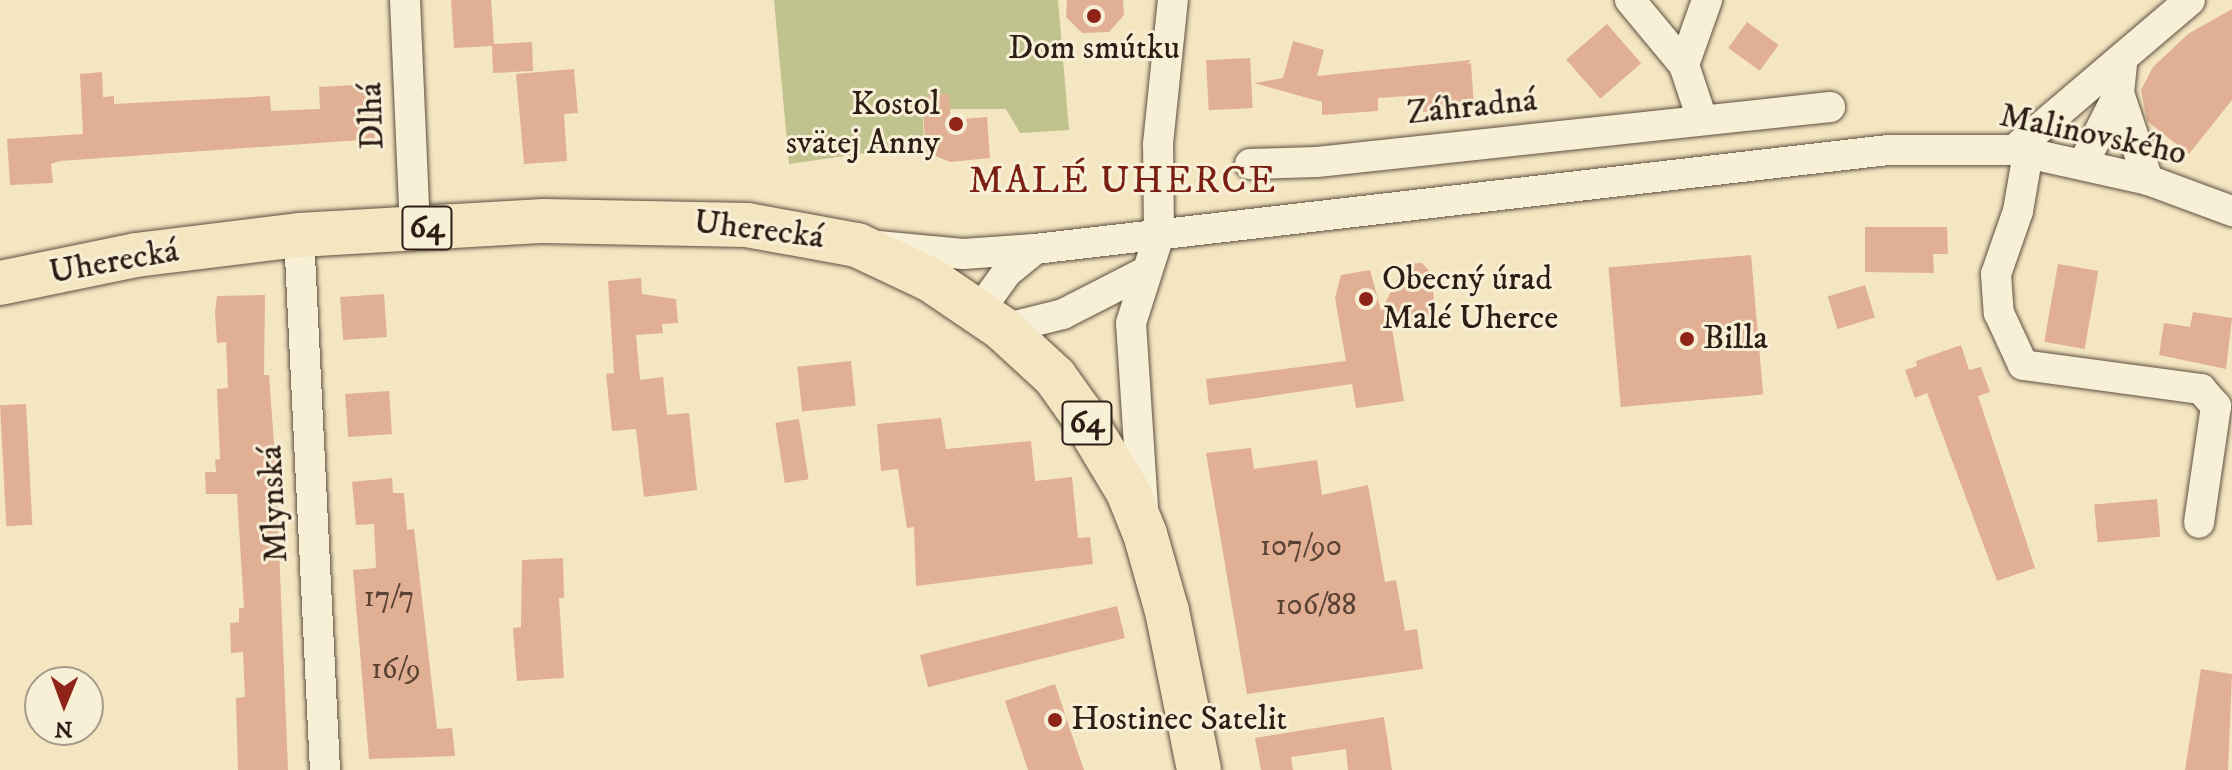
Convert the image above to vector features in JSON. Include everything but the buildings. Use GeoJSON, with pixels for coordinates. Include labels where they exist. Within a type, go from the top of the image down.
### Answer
{"type":"FeatureCollection","features":[{"type":"Feature","properties":{"kind":"main road","name":"Uherecká"},"geometry":{"type":"LineString","coordinates":[[0,283],[136,255],[299,235],[415,229],[677,220],[798,230],[857,245],[931,280],[991,320],[1055,377],[1080,412],[1128,492],[1145,534],[1173,634],[1199,770]]}},
{"type":"Feature","properties":{"kind":"street","name":"Dlhá"},"geometry":{"type":"LineString","coordinates":[[405,0],[415,229]]}},
{"type":"Feature","properties":{"kind":"street"},"geometry":{"type":"LineString","coordinates":[[1145,534],[1131,323],[1143,273],[1159,235],[1158,144],[1173,0]]}},
{"type":"Feature","properties":{"kind":"street"},"geometry":{"type":"LineString","coordinates":[[1630,0],[1684,65],[1702,119]]}},
{"type":"Feature","properties":{"kind":"street"},"geometry":{"type":"LineString","coordinates":[[1684,65],[1707,0]]}},
{"type":"Feature","properties":{"kind":"street"},"geometry":{"type":"LineString","coordinates":[[2190,0],[2021,152],[2018,211],[1996,274],[1999,313],[2023,365],[2201,389],[2216,406],[2199,523]]}},
{"type":"Feature","properties":{"kind":"street"},"geometry":{"type":"LineString","coordinates":[[2083,164],[2119,93],[2122,63]]}},
{"type":"Feature","properties":{"kind":"street"},"geometry":{"type":"LineString","coordinates":[[2119,93],[2148,180]]}},
{"type":"Feature","properties":{"kind":"street"},"geometry":{"type":"LineString","coordinates":[[2082,94],[2078,140],[2083,164]]}},
{"type":"Feature","properties":{"kind":"street","name":"Záhradná"},"geometry":{"type":"LineString","coordinates":[[1250,164],[1317,162],[1830,107]]}},
{"type":"Feature","properties":{"kind":"street","name":"Malinovského"},"geometry":{"type":"LineString","coordinates":[[857,245],[963,254],[1035,249],[1888,150],[2021,152],[2148,180],[2232,211]]}},
{"type":"Feature","properties":{"kind":"street","name":"Mlynská"},"geometry":{"type":"LineString","coordinates":[[299,235],[325,770]]}},
{"type":"Feature","properties":{"kind":"street"},"geometry":{"type":"LineString","coordinates":[[1035,249],[1007,272],[991,320],[1063,314],[1143,273]]}},
{"type":"Feature","properties":{"kind":"green space"},"geometry":{"type":"Polygon","coordinates":[[[774,0],[1058,0],[1069,130],[1020,133],[1006,109],[950,109],[922,101],[924,139],[915,146],[789,164],[774,0]]]}},
{"type":"Feature","properties":{"kind":"place","name":"Dom smútku"},"geometry":{"type":"Point","coordinates":[1094,16]}},
{"type":"Feature","properties":{"kind":"place","name":"Kostol svätej Anny"},"geometry":{"type":"Point","coordinates":[956,124]}},
{"type":"Feature","properties":{"kind":"place","name":"Obecný úrad Malé Uherce"},"geometry":{"type":"Point","coordinates":[1366,299]}},
{"type":"Feature","properties":{"kind":"place","name":"Billa"},"geometry":{"type":"Point","coordinates":[1687,339]}},
{"type":"Feature","properties":{"kind":"place","name":"Hostinec Satelit"},"geometry":{"type":"Point","coordinates":[1055,720]}},
{"type":"Feature","properties":{"kind":"district","name":"MALÉ UHERCE"},"geometry":{"type":"Point","coordinates":[1123,182]}}]}
